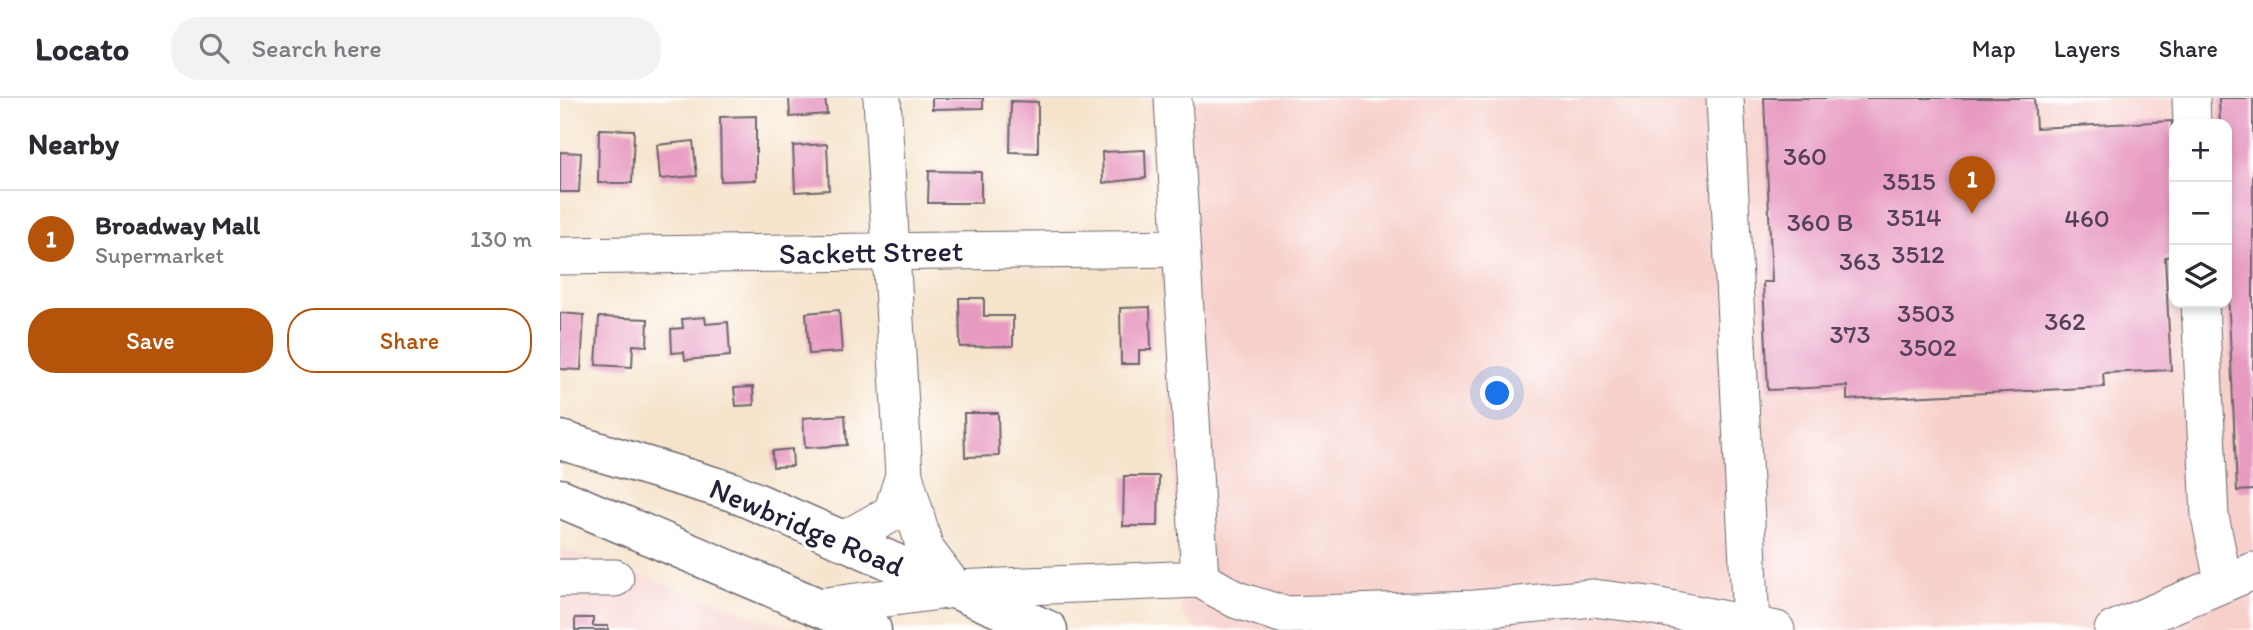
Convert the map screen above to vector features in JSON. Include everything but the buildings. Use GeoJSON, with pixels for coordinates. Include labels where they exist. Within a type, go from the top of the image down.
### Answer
{"type":"FeatureCollection","features":[{"type":"Feature","properties":{"kind":"main road","name":"Newbridge Road"},"geometry":{"type":"LineString","coordinates":[[560,440],[733,492],[1048,630]]}},
{"type":"Feature","properties":{"kind":"main road"},"geometry":{"type":"LineString","coordinates":[[560,498],[872,630]]}},
{"type":"Feature","properties":{"kind":"street"},"geometry":{"type":"LineString","coordinates":[[882,98],[904,475],[925,549],[955,589]]}},
{"type":"Feature","properties":{"kind":"street"},"geometry":{"type":"LineString","coordinates":[[1173,98],[1200,579]]}},
{"type":"Feature","properties":{"kind":"street"},"geometry":{"type":"LineString","coordinates":[[818,607],[955,589],[1200,579],[1237,600],[1284,615],[1475,609],[1593,598],[1763,627],[1725,98]]}},
{"type":"Feature","properties":{"kind":"street"},"geometry":{"type":"LineString","coordinates":[[2191,98],[2192,119]]}},
{"type":"Feature","properties":{"kind":"street","name":"Sackett Street"},"geometry":{"type":"LineString","coordinates":[[560,256],[1181,248]]}},
{"type":"Feature","properties":{"kind":"street"},"geometry":{"type":"LineString","coordinates":[[2113,630],[2238,576],[2210,516],[2200,308]]}},
{"type":"Feature","properties":{"kind":"street"},"geometry":{"type":"LineString","coordinates":[[842,541],[892,513],[904,475]]}},
{"type":"Feature","properties":{"kind":"street"},"geometry":{"type":"LineString","coordinates":[[560,578],[615,578]]}},
{"type":"Feature","properties":{"kind":"shaded area"},"geometry":{"type":"Polygon","coordinates":[[[1150,98],[2253,98],[2253,630],[1196,630],[1182,614],[1150,98]]]}},
{"type":"Feature","properties":{"kind":"shaded area"},"geometry":{"type":"Polygon","coordinates":[[[560,547],[796,630],[560,630],[560,547]]]}},
{"type":"Feature","properties":{"kind":"place","name":"Broadway Mall"},"geometry":{"type":"Point","coordinates":[1972,214]}}]}
